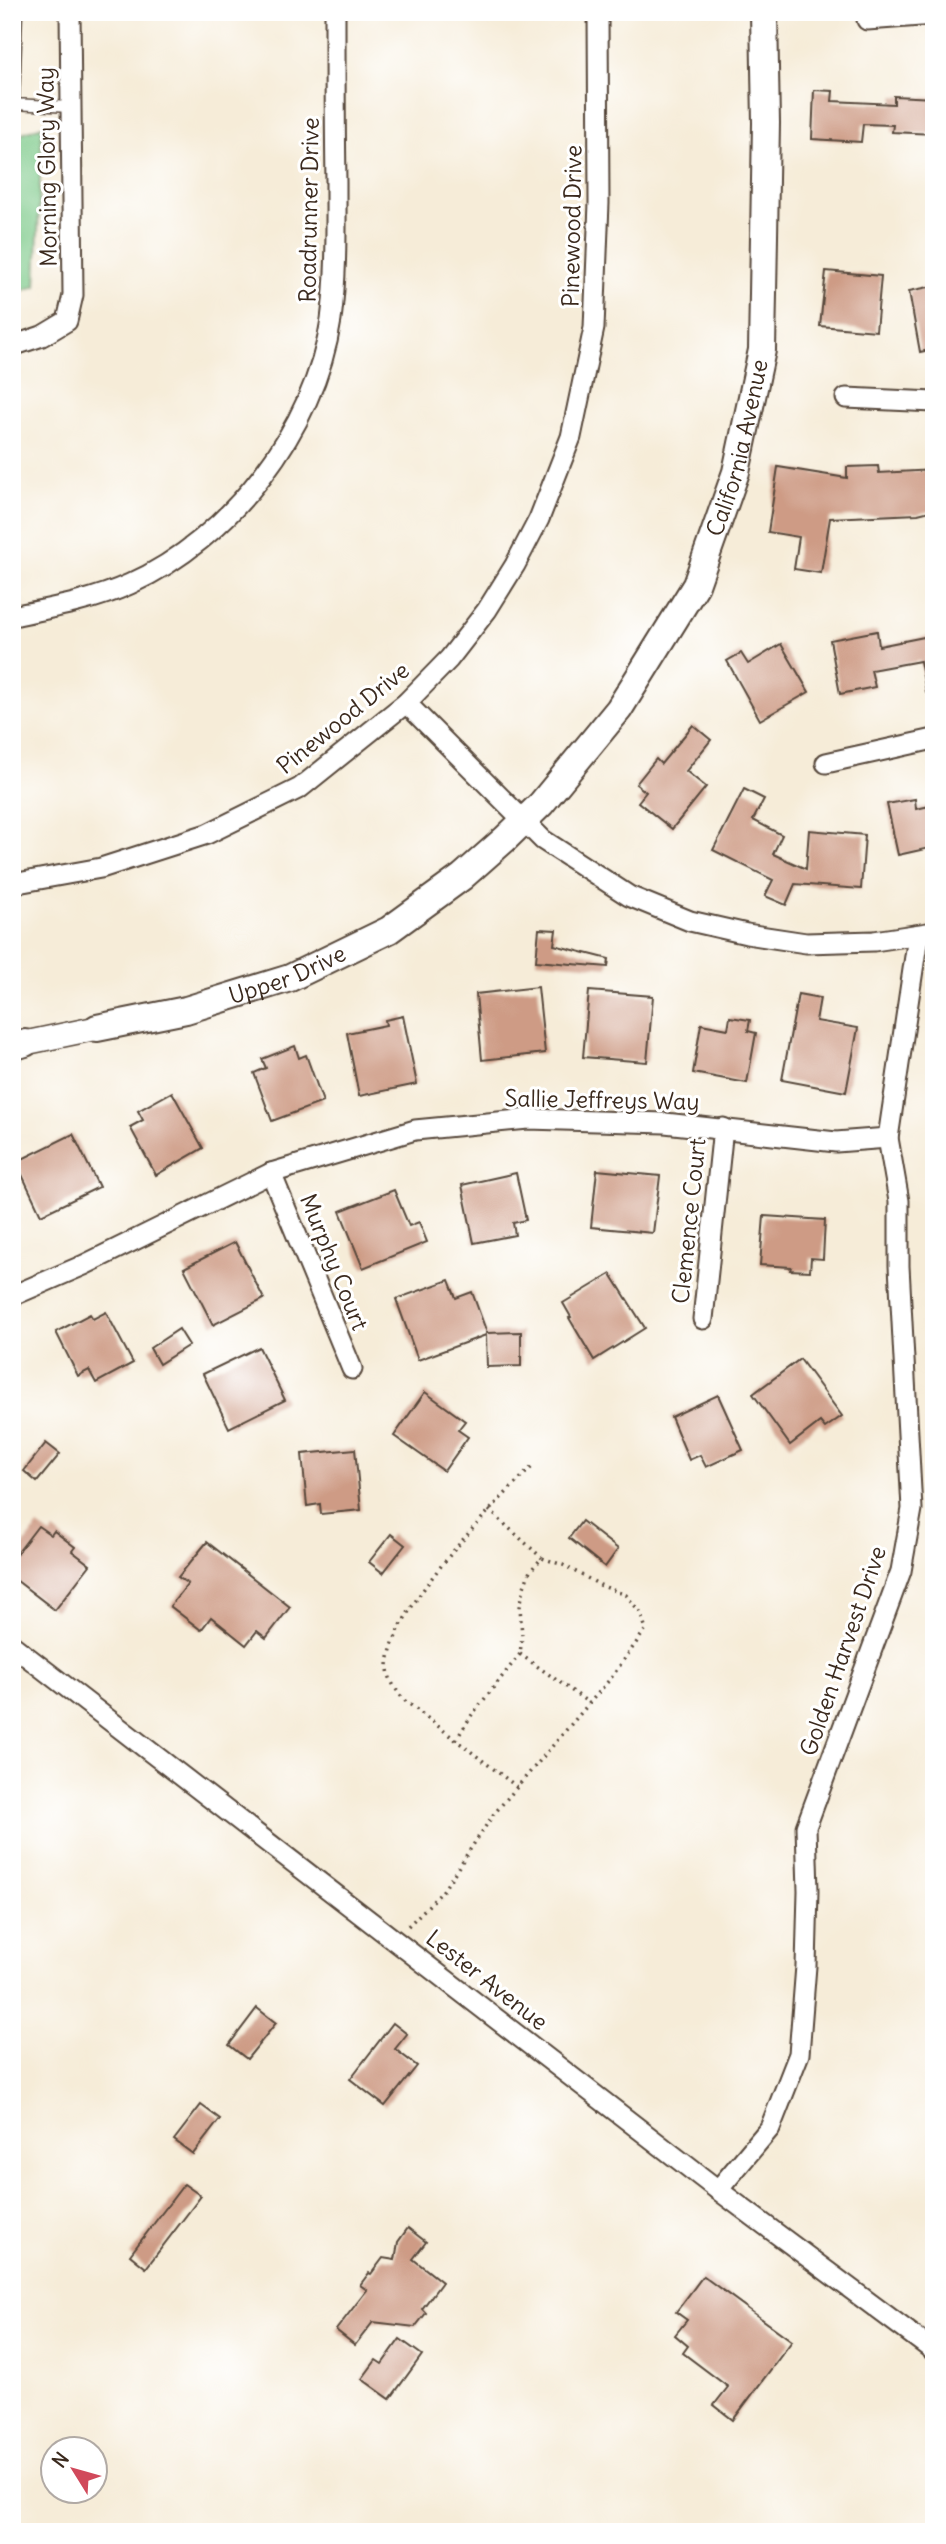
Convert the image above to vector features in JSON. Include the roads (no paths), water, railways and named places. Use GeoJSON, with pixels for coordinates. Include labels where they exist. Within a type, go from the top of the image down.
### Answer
{"type":"FeatureCollection","features":[{"type":"Feature","properties":{"kind":"main road","name":"California Avenue"},"geometry":{"type":"LineString","coordinates":[[523,822],[619,709],[696,585],[736,472],[762,350],[766,123],[764,12]]}},
{"type":"Feature","properties":{"kind":"main road","name":"Upper Drive"},"geometry":{"type":"LineString","coordinates":[[97,1028],[186,1010],[290,978],[389,930],[462,877],[523,822]]}},
{"type":"Feature","properties":{"kind":"street","name":"Morning Glory Way"},"geometry":{"type":"LineString","coordinates":[[12,346],[42,336],[68,321],[73,295],[70,12]]}},
{"type":"Feature","properties":{"kind":"street","name":"Roadrunner Drive"},"geometry":{"type":"LineString","coordinates":[[12,616],[84,601],[130,584],[172,560],[218,526],[267,471],[296,424],[316,375],[331,323],[336,270],[335,12]]}},
{"type":"Feature","properties":{"kind":"street","name":"Pinewood Drive"},"geometry":{"type":"LineString","coordinates":[[12,884],[101,868],[207,834],[300,788],[406,704],[449,659],[487,610],[539,519],[571,437],[594,328],[599,203],[598,12]]}},
{"type":"Feature","properties":{"kind":"street"},"geometry":{"type":"LineString","coordinates":[[867,20],[934,15]]}},
{"type":"Feature","properties":{"kind":"street"},"geometry":{"type":"LineString","coordinates":[[846,398],[934,401]]}},
{"type":"Feature","properties":{"kind":"street"},"geometry":{"type":"LineString","coordinates":[[406,704],[545,842],[629,896],[690,921],[747,934],[806,943],[874,941],[926,934]]}},
{"type":"Feature","properties":{"kind":"street"},"geometry":{"type":"LineString","coordinates":[[826,763],[934,739]]}},
{"type":"Feature","properties":{"kind":"street","name":"Golden Harvest Drive"},"geometry":{"type":"LineString","coordinates":[[718,2190],[770,2128],[799,2054],[807,1941],[806,1827],[901,1571],[912,1509],[899,1201],[888,1138],[926,934]]}},
{"type":"Feature","properties":{"kind":"street","name":"Upper Drive"},"geometry":{"type":"LineString","coordinates":[[19,1045],[97,1028]]}},
{"type":"Feature","properties":{"kind":"street","name":"Sallie Jeffreys Way"},"geometry":{"type":"LineString","coordinates":[[12,1296],[84,1265],[271,1173],[415,1130],[528,1119],[665,1123],[836,1142],[888,1138]]}},
{"type":"Feature","properties":{"kind":"street","name":"Clemence Court"},"geometry":{"type":"LineString","coordinates":[[703,1319],[723,1128]]}},
{"type":"Feature","properties":{"kind":"street","name":"Murphy Court"},"geometry":{"type":"LineString","coordinates":[[271,1173],[352,1369]]}},
{"type":"Feature","properties":{"kind":"street","name":"Lester Avenue"},"geometry":{"type":"LineString","coordinates":[[12,1645],[718,2190],[934,2351]]}},
{"type":"Feature","properties":{"kind":"lane"},"geometry":{"type":"LineString","coordinates":[[17,12],[14,104],[70,107]]}}]}
